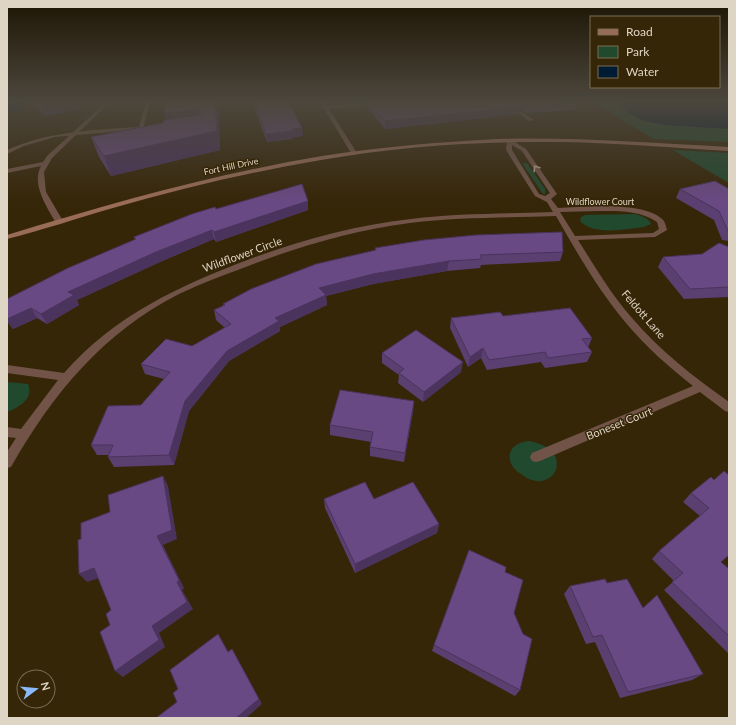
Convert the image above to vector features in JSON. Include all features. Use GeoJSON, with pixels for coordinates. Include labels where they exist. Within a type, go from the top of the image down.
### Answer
{"type":"FeatureCollection","features":[{"type":"Feature","properties":{"kind":"street"},"geometry":{"type":"LineString","coordinates":[[7,152],[20,145],[40,139],[59,136]]}},
{"type":"Feature","properties":{"kind":"street"},"geometry":{"type":"LineString","coordinates":[[59,221],[43,192],[41,172],[44,164],[73,136]]}},
{"type":"Feature","properties":{"kind":"street"},"geometry":{"type":"LineString","coordinates":[[343,136],[354,153]]}},
{"type":"Feature","properties":{"kind":"street"},"geometry":{"type":"LineString","coordinates":[[510,141],[524,150],[554,194],[547,198]]}},
{"type":"Feature","properties":{"kind":"street","name":"Fort Hill Drive"},"geometry":{"type":"LineString","coordinates":[[7,237],[211,179],[280,164],[354,153],[432,144],[510,141],[607,142],[729,149]]}},
{"type":"Feature","properties":{"kind":"street","name":"Feldott Lane"},"geometry":{"type":"LineString","coordinates":[[510,141],[509,150],[537,195],[547,198],[618,306],[669,360],[701,388],[729,408]]}},
{"type":"Feature","properties":{"kind":"street"},"geometry":{"type":"LineString","coordinates":[[7,171],[44,164]]}},
{"type":"Feature","properties":{"kind":"street","name":"Wildflower Court"},"geometry":{"type":"LineString","coordinates":[[557,212],[633,209],[654,216],[663,226],[663,230],[655,234],[573,238]]}},
{"type":"Feature","properties":{"kind":"street","name":"Wildflower Circle"},"geometry":{"type":"LineString","coordinates":[[7,463],[23,434],[65,377],[92,350],[121,327],[164,299],[210,277],[293,247],[343,233],[410,221],[557,212]]}},
{"type":"Feature","properties":{"kind":"street"},"geometry":{"type":"LineString","coordinates":[[7,369],[65,377]]}},
{"type":"Feature","properties":{"kind":"street","name":"Boneset Court"},"geometry":{"type":"LineString","coordinates":[[536,457],[701,388]]}},
{"type":"Feature","properties":{"kind":"street"},"geometry":{"type":"LineString","coordinates":[[7,432],[23,434]]}},
{"type":"Feature","properties":{"kind":"green space"},"geometry":{"type":"Polygon","coordinates":[[[649,136],[729,136],[729,142],[654,139],[649,136]]]}},
{"type":"Feature","properties":{"kind":"green space"},"geometry":{"type":"Polygon","coordinates":[[[673,150],[729,153],[729,183],[673,150]]]}},
{"type":"Feature","properties":{"kind":"green space"},"geometry":{"type":"Polygon","coordinates":[[[522,163],[527,163],[545,189],[545,194],[543,194],[522,163]]]}},
{"type":"Feature","properties":{"kind":"green space"},"geometry":{"type":"Polygon","coordinates":[[[635,214],[647,219],[651,224],[644,227],[628,229],[602,230],[593,229],[580,221],[581,217],[585,215],[635,214]]]}},
{"type":"Feature","properties":{"kind":"green space"},"geometry":{"type":"Polygon","coordinates":[[[7,382],[28,384],[29,394],[24,402],[7,412],[7,382]]]}},
{"type":"Feature","properties":{"kind":"green space"},"geometry":{"type":"Polygon","coordinates":[[[529,441],[544,446],[553,453],[557,462],[556,470],[551,477],[543,481],[533,480],[519,473],[510,460],[512,449],[515,446],[529,441]]]}},
{"type":"Feature","properties":{"kind":"building"},"geometry":{"type":"Polygon","coordinates":[[[97,136],[195,136],[104,156],[91,137],[97,136]]]}},
{"type":"Feature","properties":{"kind":"building"},"geometry":{"type":"Polygon","coordinates":[[[715,181],[729,189],[729,231],[719,211],[680,189],[715,181]]]}},
{"type":"Feature","properties":{"kind":"building"},"geometry":{"type":"Polygon","coordinates":[[[302,184],[308,201],[214,232],[212,230],[156,252],[68,292],[74,295],[41,314],[31,308],[7,319],[7,299],[68,268],[136,239],[134,237],[192,214],[215,207],[216,209],[302,184]]]}},
{"type":"Feature","properties":{"kind":"building"},"geometry":{"type":"Polygon","coordinates":[[[562,232],[563,252],[480,255],[482,259],[449,261],[373,274],[319,288],[326,295],[275,318],[279,321],[227,351],[185,401],[169,455],[108,457],[113,445],[91,445],[108,406],[141,405],[170,372],[141,364],[166,339],[192,346],[231,324],[214,310],[251,289],[316,264],[376,250],[375,248],[424,240],[476,235],[562,232]]]}},
{"type":"Feature","properties":{"kind":"building"},"geometry":{"type":"Polygon","coordinates":[[[719,243],[729,247],[729,287],[690,289],[663,257],[702,254],[719,243]]]}},
{"type":"Feature","properties":{"kind":"building"},"geometry":{"type":"Polygon","coordinates":[[[570,308],[592,338],[582,339],[592,352],[548,358],[545,352],[489,360],[483,348],[470,357],[451,318],[500,312],[503,316],[570,308]]]}},
{"type":"Feature","properties":{"kind":"building"},"geometry":{"type":"Polygon","coordinates":[[[416,330],[463,362],[424,392],[399,373],[404,369],[382,353],[416,330]]]}},
{"type":"Feature","properties":{"kind":"building"},"geometry":{"type":"Polygon","coordinates":[[[340,390],[414,401],[405,453],[370,447],[373,432],[330,425],[340,390]]]}},
{"type":"Feature","properties":{"kind":"building"},"geometry":{"type":"Polygon","coordinates":[[[724,471],[729,475],[729,555],[721,562],[729,569],[729,636],[672,582],[683,573],[659,551],[709,508],[691,493],[711,477],[714,480],[724,471]]]}},
{"type":"Feature","properties":{"kind":"building"},"geometry":{"type":"Polygon","coordinates":[[[163,476],[172,530],[157,536],[179,580],[177,582],[187,602],[152,626],[159,640],[115,671],[100,632],[110,625],[106,614],[111,610],[94,568],[79,574],[78,540],[81,539],[81,523],[110,512],[108,495],[163,476]]]}},
{"type":"Feature","properties":{"kind":"building"},"geometry":{"type":"Polygon","coordinates":[[[365,482],[374,499],[413,482],[439,524],[355,564],[324,499],[365,482]]]}},
{"type":"Feature","properties":{"kind":"building"},"geometry":{"type":"Polygon","coordinates":[[[469,550],[506,567],[505,572],[523,580],[514,613],[523,634],[532,639],[520,690],[434,645],[469,550]]]}},
{"type":"Feature","properties":{"kind":"building"},"geometry":{"type":"Polygon","coordinates":[[[605,579],[607,583],[627,579],[643,608],[657,595],[703,674],[628,692],[602,635],[593,637],[570,586],[605,579]]]}},
{"type":"Feature","properties":{"kind":"building"},"geometry":{"type":"Polygon","coordinates":[[[218,634],[228,652],[232,649],[259,699],[236,718],[156,718],[177,702],[173,693],[178,689],[170,670],[218,634]]]}}]}
